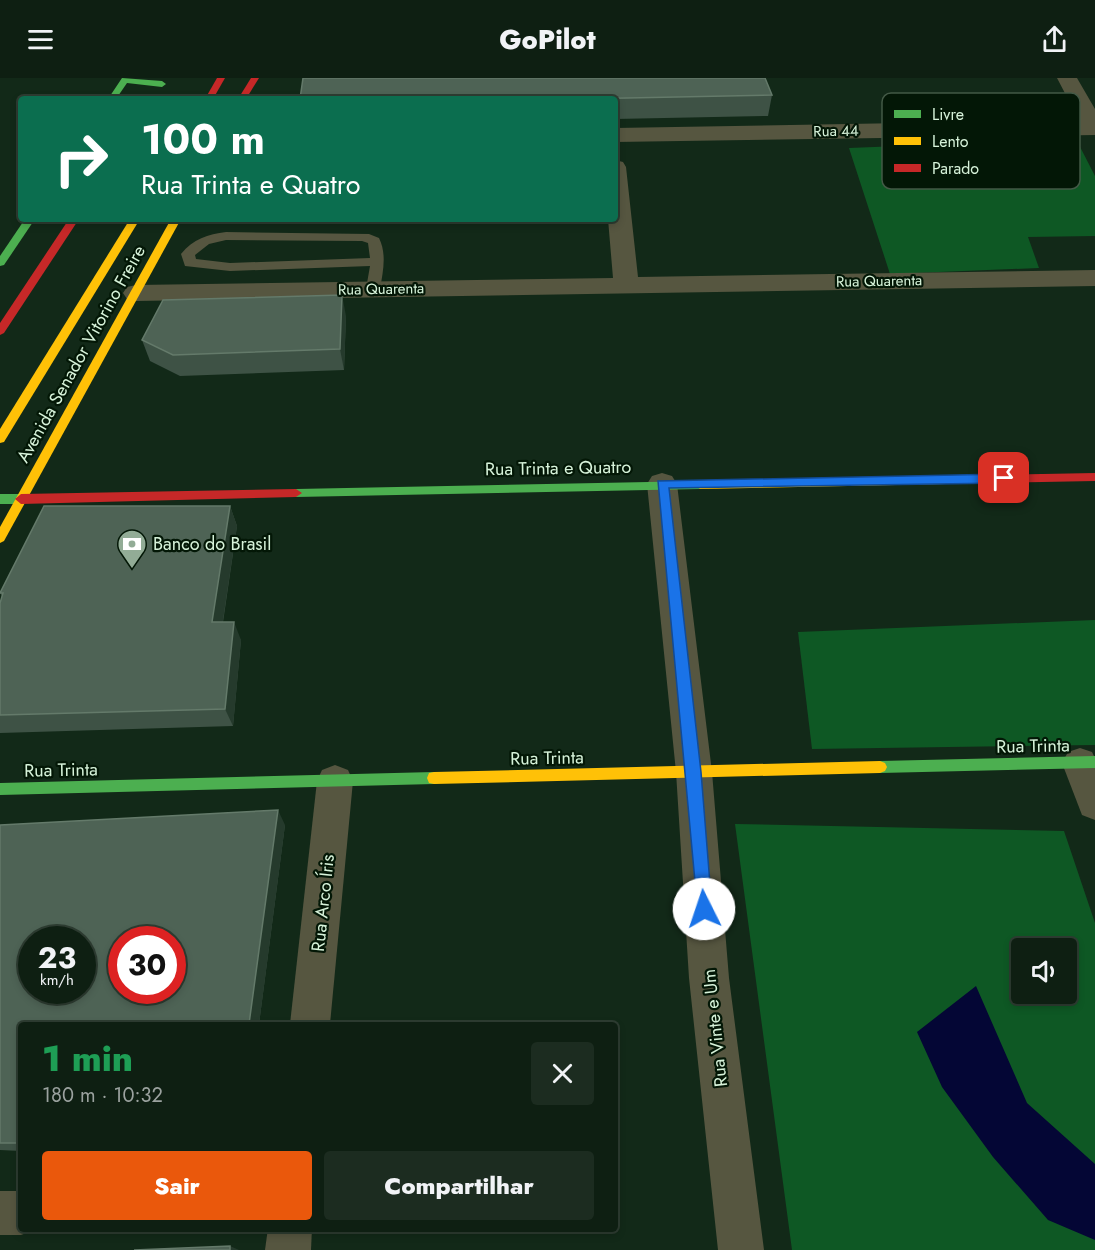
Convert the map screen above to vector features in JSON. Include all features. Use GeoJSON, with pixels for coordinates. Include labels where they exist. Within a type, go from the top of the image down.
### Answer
{"type":"FeatureCollection","features":[{"type":"Feature","properties":{"kind":"street"},"geometry":{"type":"LineString","coordinates":[[210,96],[221,78]]}},
{"type":"Feature","properties":{"kind":"street"},"geometry":{"type":"LineString","coordinates":[[244,96],[255,78]]}},
{"type":"Feature","properties":{"kind":"street"},"geometry":{"type":"LineString","coordinates":[[1067,78],[1075,93]]}},
{"type":"Feature","properties":{"kind":"street"},"geometry":{"type":"LineString","coordinates":[[114,96],[126,79],[164,81]]}},
{"type":"Feature","properties":{"kind":"street"},"geometry":{"type":"LineString","coordinates":[[154,96],[164,81]]}},
{"type":"Feature","properties":{"kind":"street"},"geometry":{"type":"LineString","coordinates":[[1080,102],[1094,127]]}},
{"type":"Feature","properties":{"kind":"street","name":"Rua 44"},"geometry":{"type":"LineString","coordinates":[[618,135],[882,131]]}},
{"type":"Feature","properties":{"kind":"street"},"geometry":{"type":"LineString","coordinates":[[618,199],[626,285]]}},
{"type":"Feature","properties":{"kind":"street"},"geometry":{"type":"LineString","coordinates":[[0,263],[28,222]]}},
{"type":"Feature","properties":{"kind":"street"},"geometry":{"type":"LineString","coordinates":[[0,331],[72,222]]}},
{"type":"Feature","properties":{"kind":"street","name":"Avenida Senador Vitorino Freire"},"geometry":{"type":"LineString","coordinates":[[0,439],[133,222]]}},
{"type":"Feature","properties":{"kind":"street","name":"Avenida Senador Vitorino Freire"},"geometry":{"type":"LineString","coordinates":[[0,538],[174,222]]}},
{"type":"Feature","properties":{"kind":"street","name":"Rua Quarenta"},"geometry":{"type":"LineString","coordinates":[[136,293],[1095,278]]}},
{"type":"Feature","properties":{"kind":"street","name":"Rua Trinta e Quatro"},"geometry":{"type":"LineString","coordinates":[[0,499],[1095,477]]}},
{"type":"Feature","properties":{"kind":"street","name":"Rua Vinte e Um"},"geometry":{"type":"LineString","coordinates":[[662,484],[694,772],[708,978],[741,1250]]}},
{"type":"Feature","properties":{"kind":"street"},"geometry":{"type":"LineString","coordinates":[[1088,763],[1095,804]]}},
{"type":"Feature","properties":{"kind":"street","name":"Rua Trinta"},"geometry":{"type":"LineString","coordinates":[[0,789],[1088,763]]}},
{"type":"Feature","properties":{"kind":"street","name":"Rua Arco Íris"},"geometry":{"type":"LineString","coordinates":[[310,1022],[335,781]]}},
{"type":"Feature","properties":{"kind":"street"},"geometry":{"type":"LineString","coordinates":[[0,1213],[18,1213]]}},
{"type":"Feature","properties":{"kind":"street"},"geometry":{"type":"LineString","coordinates":[[288,1250],[290,1232]]}},
{"type":"Feature","properties":{"kind":"lane"},"geometry":{"type":"LineString","coordinates":[[373,289],[377,262],[374,241],[341,236],[226,236],[208,238],[196,244],[188,254],[190,263],[230,267],[377,262]]}},
{"type":"Feature","properties":{"kind":"green space"},"geometry":{"type":"Polygon","coordinates":[[[882,147],[882,189],[1080,189],[1080,147],[1095,176],[1095,236],[1028,237],[1039,268],[890,274],[849,148],[882,147]]]}},
{"type":"Feature","properties":{"kind":"green space"},"geometry":{"type":"Polygon","coordinates":[[[1095,620],[1095,745],[812,749],[798,632],[1095,620]]]}},
{"type":"Feature","properties":{"kind":"green space"},"geometry":{"type":"Polygon","coordinates":[[[735,824],[1064,831],[1095,923],[1095,1250],[792,1250],[735,824]]]}},
{"type":"Feature","properties":{"kind":"shaded area"},"geometry":{"type":"Polygon","coordinates":[[[976,986],[1027,1103],[1095,1164],[1095,1240],[1048,1220],[993,1157],[942,1087],[917,1032],[976,986]]]}},
{"type":"Feature","properties":{"kind":"building"},"geometry":{"type":"Polygon","coordinates":[[[303,78],[765,78],[772,95],[618,98],[618,96],[300,96],[303,78]]]}},
{"type":"Feature","properties":{"kind":"building"},"geometry":{"type":"Polygon","coordinates":[[[342,295],[340,349],[173,355],[142,340],[163,300],[342,295]]]}},
{"type":"Feature","properties":{"kind":"building"},"geometry":{"type":"Polygon","coordinates":[[[44,506],[230,506],[212,622],[234,622],[225,709],[0,715],[0,603],[3,593],[0,593],[44,506]]]}},
{"type":"Feature","properties":{"kind":"building"},"geometry":{"type":"Polygon","coordinates":[[[278,810],[249,1022],[18,1022],[18,1143],[0,1143],[0,825],[278,810]]]}},
{"type":"Feature","properties":{"kind":"building"},"geometry":{"type":"Polygon","coordinates":[[[230,1246],[230,1250],[134,1250],[230,1246]]]}},
{"type":"Feature","properties":{"kind":"traffic: fast"},"geometry":{"type":"LineString","coordinates":[[114,96],[126,78]]}},
{"type":"Feature","properties":{"kind":"traffic: fast"},"geometry":{"type":"LineString","coordinates":[[125,80],[162,84]]}},
{"type":"Feature","properties":{"kind":"traffic: fast"},"geometry":{"type":"LineString","coordinates":[[0,263],[28,222]]}},
{"type":"Feature","properties":{"kind":"traffic: fast"},"geometry":{"type":"LineString","coordinates":[[296,493],[700,485]]}},
{"type":"Feature","properties":{"kind":"traffic: fast"},"geometry":{"type":"LineString","coordinates":[[0,499],[21,499]]}},
{"type":"Feature","properties":{"kind":"traffic: fast"},"geometry":{"type":"LineString","coordinates":[[880,767],[1095,762]]}},
{"type":"Feature","properties":{"kind":"traffic: fast"},"geometry":{"type":"LineString","coordinates":[[0,789],[434,778]]}},
{"type":"Feature","properties":{"kind":"traffic: slow"},"geometry":{"type":"LineString","coordinates":[[0,439],[133,222]]}},
{"type":"Feature","properties":{"kind":"traffic: slow"},"geometry":{"type":"LineString","coordinates":[[0,538],[174,222]]}},
{"type":"Feature","properties":{"kind":"traffic: slow"},"geometry":{"type":"LineString","coordinates":[[700,485],[945,480]]}},
{"type":"Feature","properties":{"kind":"traffic: slow"},"geometry":{"type":"LineString","coordinates":[[434,778],[880,767]]}},
{"type":"Feature","properties":{"kind":"traffic: jam"},"geometry":{"type":"LineString","coordinates":[[211,96],[221,78]]}},
{"type":"Feature","properties":{"kind":"traffic: jam"},"geometry":{"type":"LineString","coordinates":[[244,96],[255,78]]}},
{"type":"Feature","properties":{"kind":"traffic: jam"},"geometry":{"type":"LineString","coordinates":[[0,331],[72,222]]}},
{"type":"Feature","properties":{"kind":"traffic: jam"},"geometry":{"type":"LineString","coordinates":[[945,480],[1095,477]]}},
{"type":"Feature","properties":{"kind":"traffic: jam"},"geometry":{"type":"LineString","coordinates":[[21,499],[296,493]]}},
{"type":"Feature","properties":{"kind":"place","name":"Banco do Brasil"},"geometry":{"type":"Point","coordinates":[132,570]}},
{"type":"Feature","properties":{"kind":"route"},"geometry":{"type":"LineString","coordinates":[[704,909],[694,772],[662,484],[1004,478]]}}]}
